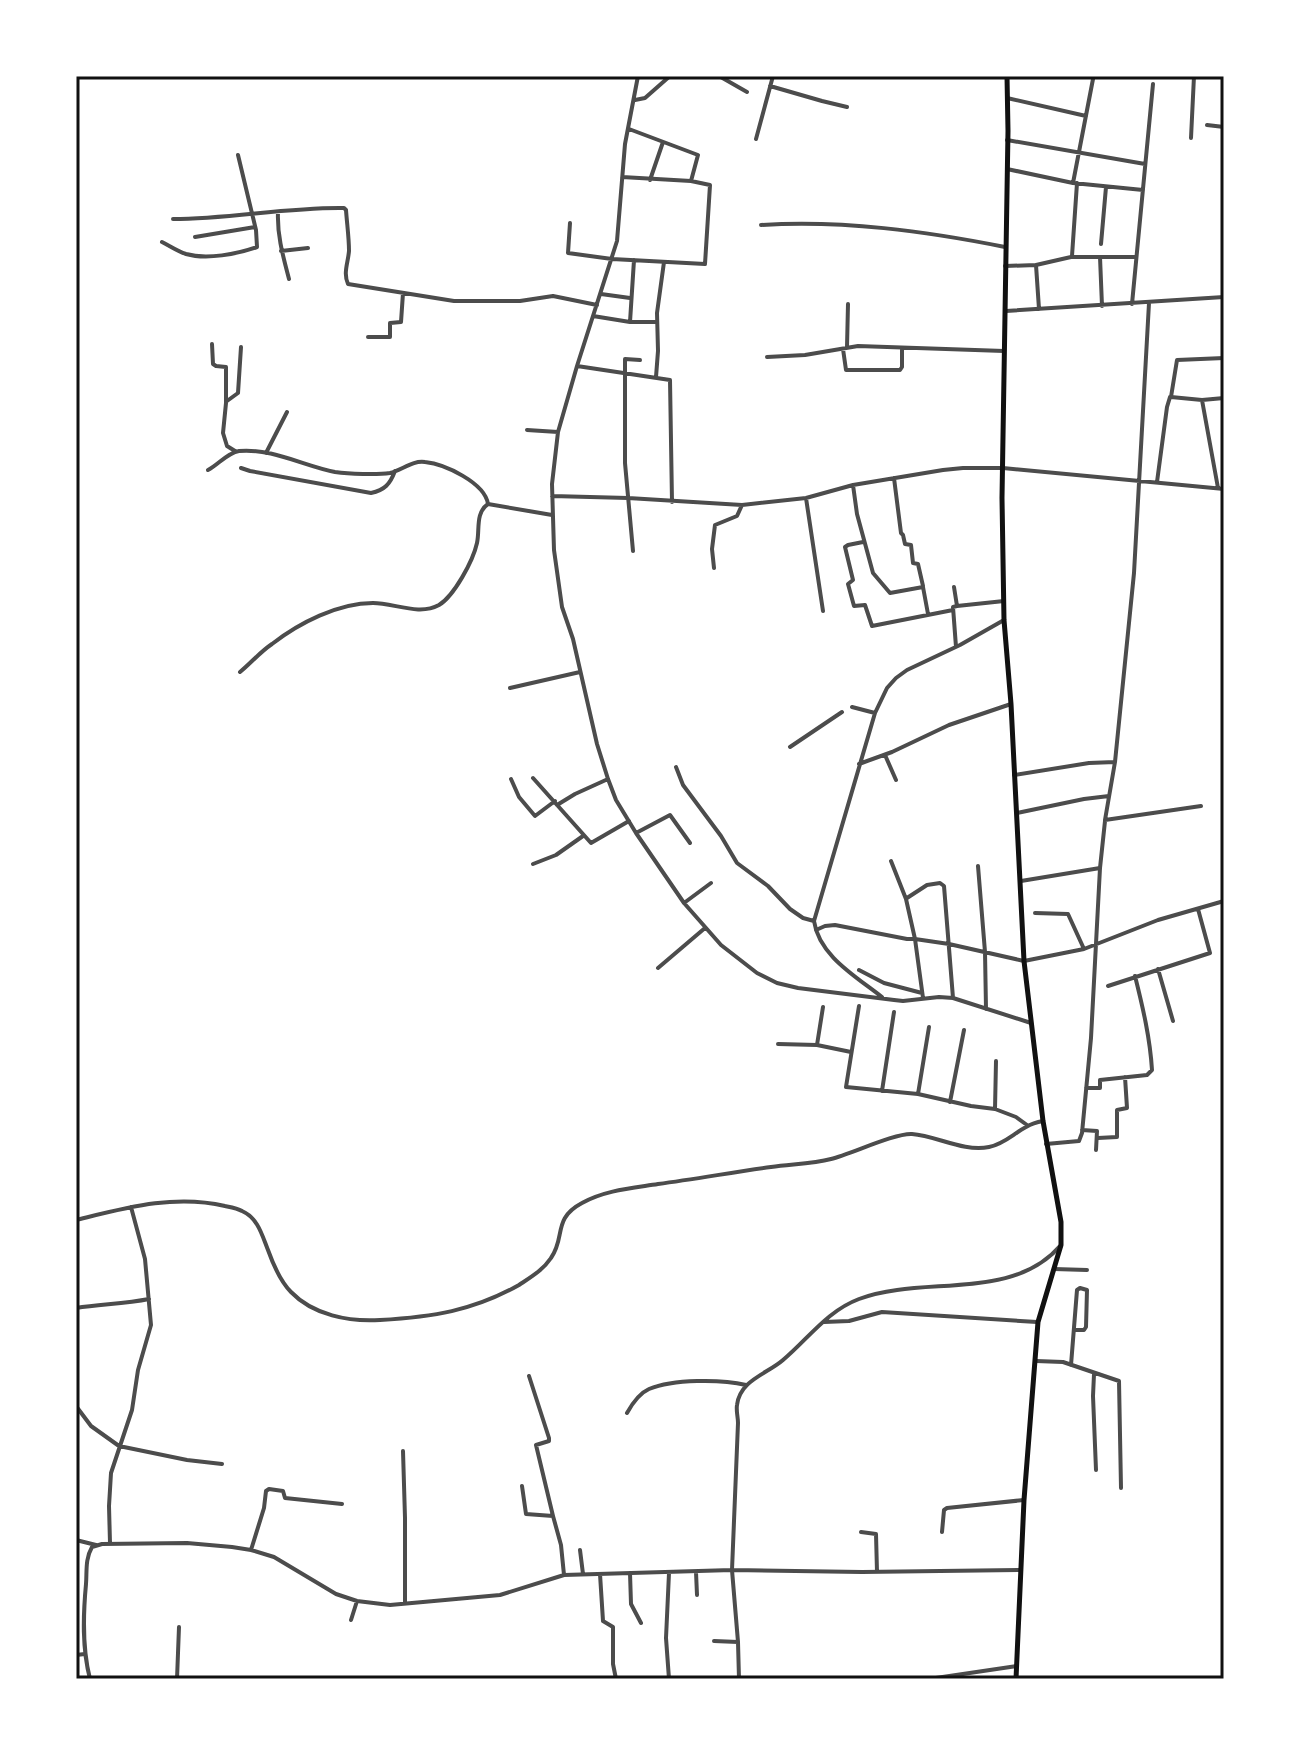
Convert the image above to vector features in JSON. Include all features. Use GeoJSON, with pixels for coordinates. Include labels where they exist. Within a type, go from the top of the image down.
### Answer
{"type":"FeatureCollection","features":[{"type":"Feature","properties":{"kind":"main road"},"geometry":{"type":"LineString","coordinates":[[1007,76],[1004,620],[1024,961],[1046,1144],[1061,1222],[1061,1245],[1038,1322],[1024,1500],[1016,1679]]}},
{"type":"Feature","properties":{"kind":"street"},"geometry":{"type":"LineString","coordinates":[[638,76],[622,177],[617,241],[558,432],[552,496],[554,550],[562,607],[608,779],[616,800],[636,833],[684,903],[723,947],[757,973],[777,983],[798,988],[903,1001],[923,996]]}},
{"type":"Feature","properties":{"kind":"street"},"geometry":{"type":"LineString","coordinates":[[635,100],[649,96],[670,76]]}},
{"type":"Feature","properties":{"kind":"street"},"geometry":{"type":"LineString","coordinates":[[719,76],[747,92]]}},
{"type":"Feature","properties":{"kind":"street"},"geometry":{"type":"LineString","coordinates":[[756,139],[773,76]]}},
{"type":"Feature","properties":{"kind":"street"},"geometry":{"type":"LineString","coordinates":[[1191,138],[1194,76]]}},
{"type":"Feature","properties":{"kind":"street"},"geometry":{"type":"LineString","coordinates":[[1071,257],[1075,183],[1093,79]]}},
{"type":"Feature","properties":{"kind":"street"},"geometry":{"type":"LineString","coordinates":[[1132,304],[1153,84]]}},
{"type":"Feature","properties":{"kind":"street"},"geometry":{"type":"LineString","coordinates":[[770,86],[847,107]]}},
{"type":"Feature","properties":{"kind":"street"},"geometry":{"type":"LineString","coordinates":[[1007,98],[1086,116]]}},
{"type":"Feature","properties":{"kind":"street"},"geometry":{"type":"LineString","coordinates":[[1207,125],[1224,127]]}},
{"type":"Feature","properties":{"kind":"street"},"geometry":{"type":"LineString","coordinates":[[629,129],[698,155],[691,181]]}},
{"type":"Feature","properties":{"kind":"street"},"geometry":{"type":"LineString","coordinates":[[1007,140],[1145,164]]}},
{"type":"Feature","properties":{"kind":"street"},"geometry":{"type":"LineString","coordinates":[[650,180],[663,142]]}},
{"type":"Feature","properties":{"kind":"street"},"geometry":{"type":"LineString","coordinates":[[162,242],[178,251],[198,256],[257,247],[238,155]]}},
{"type":"Feature","properties":{"kind":"street"},"geometry":{"type":"LineString","coordinates":[[1007,169],[1075,183],[1143,190]]}},
{"type":"Feature","properties":{"kind":"street"},"geometry":{"type":"LineString","coordinates":[[570,223],[568,253],[612,259],[705,264],[709,184],[622,177]]}},
{"type":"Feature","properties":{"kind":"street"},"geometry":{"type":"LineString","coordinates":[[1101,244],[1106,187]]}},
{"type":"Feature","properties":{"kind":"street"},"geometry":{"type":"LineString","coordinates":[[173,219],[341,207],[345,208],[349,252],[345,281],[348,284],[454,301],[520,301],[555,296],[597,305]]}},
{"type":"Feature","properties":{"kind":"street"},"geometry":{"type":"LineString","coordinates":[[278,212],[281,251],[289,279]]}},
{"type":"Feature","properties":{"kind":"street"},"geometry":{"type":"LineString","coordinates":[[761,225],[821,224],[911,230],[1005,247]]}},
{"type":"Feature","properties":{"kind":"street"},"geometry":{"type":"LineString","coordinates":[[195,237],[255,227]]}},
{"type":"Feature","properties":{"kind":"street"},"geometry":{"type":"LineString","coordinates":[[281,251],[308,248]]}},
{"type":"Feature","properties":{"kind":"street"},"geometry":{"type":"LineString","coordinates":[[1005,266],[1036,265],[1071,257],[1136,257]]}},
{"type":"Feature","properties":{"kind":"street"},"geometry":{"type":"LineString","coordinates":[[1100,257],[1102,306]]}},
{"type":"Feature","properties":{"kind":"street"},"geometry":{"type":"LineString","coordinates":[[630,322],[634,260]]}},
{"type":"Feature","properties":{"kind":"street"},"geometry":{"type":"LineString","coordinates":[[656,377],[657,313],[664,262]]}},
{"type":"Feature","properties":{"kind":"street"},"geometry":{"type":"LineString","coordinates":[[1036,265],[1039,309]]}},
{"type":"Feature","properties":{"kind":"street"},"geometry":{"type":"LineString","coordinates":[[368,337],[390,337],[390,323],[401,322],[403,293]]}},
{"type":"Feature","properties":{"kind":"street"},"geometry":{"type":"LineString","coordinates":[[601,294],[631,298]]}},
{"type":"Feature","properties":{"kind":"street"},"geometry":{"type":"LineString","coordinates":[[1004,311],[1224,297]]}},
{"type":"Feature","properties":{"kind":"street"},"geometry":{"type":"LineString","coordinates":[[1046,1144],[1079,1141],[1082,1130],[1100,868],[1115,762],[1134,573],[1149,303]]}},
{"type":"Feature","properties":{"kind":"street"},"geometry":{"type":"LineString","coordinates":[[848,304],[846,370],[900,370],[902,348]]}},
{"type":"Feature","properties":{"kind":"street"},"geometry":{"type":"LineString","coordinates":[[593,316],[630,322],[657,322]]}},
{"type":"Feature","properties":{"kind":"street"},"geometry":{"type":"LineString","coordinates":[[212,344],[213,364],[226,367],[223,433],[227,446],[235,451],[265,453],[336,472],[385,473],[417,462],[430,463],[472,481],[486,495],[488,504]]}},
{"type":"Feature","properties":{"kind":"street"},"geometry":{"type":"LineString","coordinates":[[226,403],[238,393],[241,347]]}},
{"type":"Feature","properties":{"kind":"street"},"geometry":{"type":"LineString","coordinates":[[767,357],[845,348],[1004,351]]}},
{"type":"Feature","properties":{"kind":"street"},"geometry":{"type":"LineString","coordinates":[[1157,482],[1177,360],[1224,358]]}},
{"type":"Feature","properties":{"kind":"street"},"geometry":{"type":"LineString","coordinates":[[633,551],[625,463],[625,374],[626,359],[640,360]]}},
{"type":"Feature","properties":{"kind":"street"},"geometry":{"type":"LineString","coordinates":[[577,366],[668,379],[671,382],[672,502]]}},
{"type":"Feature","properties":{"kind":"street"},"geometry":{"type":"LineString","coordinates":[[1171,397],[1202,400],[1224,398]]}},
{"type":"Feature","properties":{"kind":"street"},"geometry":{"type":"LineString","coordinates":[[552,496],[742,505],[806,498],[853,485],[943,470],[1003,468],[1221,488],[1202,400]]}},
{"type":"Feature","properties":{"kind":"street"},"geometry":{"type":"LineString","coordinates":[[265,453],[287,412]]}},
{"type":"Feature","properties":{"kind":"street"},"geometry":{"type":"LineString","coordinates":[[527,430],[558,432]]}},
{"type":"Feature","properties":{"kind":"street"},"geometry":{"type":"LineString","coordinates":[[208,470],[235,451]]}},
{"type":"Feature","properties":{"kind":"street"},"geometry":{"type":"LineString","coordinates":[[241,468],[371,493],[386,487],[395,471]]}},
{"type":"Feature","properties":{"kind":"street"},"geometry":{"type":"LineString","coordinates":[[894,478],[901,533],[905,544],[911,545],[913,563],[918,564],[928,614]]}},
{"type":"Feature","properties":{"kind":"street"},"geometry":{"type":"LineString","coordinates":[[853,485],[863,542],[873,573],[889,592],[923,587]]}},
{"type":"Feature","properties":{"kind":"street"},"geometry":{"type":"LineString","coordinates":[[806,498],[823,611]]}},
{"type":"Feature","properties":{"kind":"street"},"geometry":{"type":"LineString","coordinates":[[488,504],[552,515]]}},
{"type":"Feature","properties":{"kind":"street"},"geometry":{"type":"LineString","coordinates":[[240,672],[260,652],[292,630],[355,604],[376,603],[426,610],[443,602],[456,586],[475,551],[480,512],[488,504]]}},
{"type":"Feature","properties":{"kind":"street"},"geometry":{"type":"LineString","coordinates":[[714,568],[712,549],[715,525],[737,516],[742,505]]}},
{"type":"Feature","properties":{"kind":"street"},"geometry":{"type":"LineString","coordinates":[[863,542],[845,547],[853,580],[848,584],[854,606],[865,605],[872,626],[1004,601]]}},
{"type":"Feature","properties":{"kind":"street"},"geometry":{"type":"LineString","coordinates":[[954,587],[956,647]]}},
{"type":"Feature","properties":{"kind":"street"},"geometry":{"type":"LineString","coordinates":[[882,998],[831,955],[814,921],[875,713],[887,688],[907,670],[1004,620]]}},
{"type":"Feature","properties":{"kind":"street"},"geometry":{"type":"LineString","coordinates":[[510,688],[580,672]]}},
{"type":"Feature","properties":{"kind":"street"},"geometry":{"type":"LineString","coordinates":[[859,764],[949,725],[1011,704]]}},
{"type":"Feature","properties":{"kind":"street"},"geometry":{"type":"LineString","coordinates":[[852,707],[875,713]]}},
{"type":"Feature","properties":{"kind":"street"},"geometry":{"type":"LineString","coordinates":[[790,747],[842,712]]}},
{"type":"Feature","properties":{"kind":"street"},"geometry":{"type":"LineString","coordinates":[[885,755],[896,780]]}},
{"type":"Feature","properties":{"kind":"street"},"geometry":{"type":"LineString","coordinates":[[1014,775],[1115,762]]}},
{"type":"Feature","properties":{"kind":"street"},"geometry":{"type":"LineString","coordinates":[[676,767],[683,785],[737,863],[768,886],[790,909],[814,921]]}},
{"type":"Feature","properties":{"kind":"street"},"geometry":{"type":"LineString","coordinates":[[533,778],[589,842],[629,821]]}},
{"type":"Feature","properties":{"kind":"street"},"geometry":{"type":"LineString","coordinates":[[511,779],[519,797],[535,816],[608,779]]}},
{"type":"Feature","properties":{"kind":"street"},"geometry":{"type":"LineString","coordinates":[[1017,813],[1109,796]]}},
{"type":"Feature","properties":{"kind":"street"},"geometry":{"type":"LineString","coordinates":[[1105,820],[1201,806]]}},
{"type":"Feature","properties":{"kind":"street"},"geometry":{"type":"LineString","coordinates":[[636,833],[670,815],[690,843]]}},
{"type":"Feature","properties":{"kind":"street"},"geometry":{"type":"LineString","coordinates":[[533,864],[556,855],[583,836]]}},
{"type":"Feature","properties":{"kind":"street"},"geometry":{"type":"LineString","coordinates":[[891,861],[906,899],[923,996]]}},
{"type":"Feature","properties":{"kind":"street"},"geometry":{"type":"LineString","coordinates":[[978,866],[986,1009]]}},
{"type":"Feature","properties":{"kind":"street"},"geometry":{"type":"LineString","coordinates":[[1021,881],[1100,868]]}},
{"type":"Feature","properties":{"kind":"street"},"geometry":{"type":"LineString","coordinates":[[684,903],[711,883]]}},
{"type":"Feature","properties":{"kind":"street"},"geometry":{"type":"LineString","coordinates":[[906,899],[927,885],[942,884],[944,888],[953,998]]}},
{"type":"Feature","properties":{"kind":"street"},"geometry":{"type":"LineString","coordinates":[[816,930],[835,925],[949,944],[1024,961],[1084,949],[1158,920],[1224,901]]}},
{"type":"Feature","properties":{"kind":"street"},"geometry":{"type":"LineString","coordinates":[[1108,986],[1210,953],[1198,909]]}},
{"type":"Feature","properties":{"kind":"street"},"geometry":{"type":"LineString","coordinates":[[1035,913],[1068,914],[1084,949]]}},
{"type":"Feature","properties":{"kind":"street"},"geometry":{"type":"LineString","coordinates":[[658,968],[705,928]]}},
{"type":"Feature","properties":{"kind":"street"},"geometry":{"type":"LineString","coordinates":[[1158,969],[1173,1021]]}},
{"type":"Feature","properties":{"kind":"street"},"geometry":{"type":"LineString","coordinates":[[859,970],[884,983],[923,996],[953,998],[1031,1023]]}},
{"type":"Feature","properties":{"kind":"street"},"geometry":{"type":"LineString","coordinates":[[1086,1088],[1100,1088],[1100,1080],[1147,1075],[1152,1070],[1147,1024],[1135,976]]}},
{"type":"Feature","properties":{"kind":"street"},"geometry":{"type":"LineString","coordinates":[[859,1006],[846,1087],[918,1094],[995,1109],[1028,1125]]}},
{"type":"Feature","properties":{"kind":"street"},"geometry":{"type":"LineString","coordinates":[[817,1045],[823,1007]]}},
{"type":"Feature","properties":{"kind":"street"},"geometry":{"type":"LineString","coordinates":[[882,1091],[894,1012]]}},
{"type":"Feature","properties":{"kind":"street"},"geometry":{"type":"LineString","coordinates":[[918,1094],[929,1027]]}},
{"type":"Feature","properties":{"kind":"street"},"geometry":{"type":"LineString","coordinates":[[950,1102],[964,1030]]}},
{"type":"Feature","properties":{"kind":"street"},"geometry":{"type":"LineString","coordinates":[[778,1044],[817,1045],[851,1052]]}},
{"type":"Feature","properties":{"kind":"street"},"geometry":{"type":"LineString","coordinates":[[995,1109],[996,1061]]}},
{"type":"Feature","properties":{"kind":"street"},"geometry":{"type":"LineString","coordinates":[[1098,1138],[1117,1137],[1117,1110],[1127,1108],[1125,1077]]}},
{"type":"Feature","properties":{"kind":"street"},"geometry":{"type":"LineString","coordinates":[[76,1220],[160,1202],[207,1202],[242,1210],[257,1223],[275,1267],[290,1292],[318,1311],[344,1319],[378,1320],[473,1307],[504,1293],[539,1272],[553,1256],[568,1212],[594,1197],[630,1188],[819,1162],[910,1134],[979,1148],[993,1146],[1028,1125],[1043,1121]]}},
{"type":"Feature","properties":{"kind":"street"},"geometry":{"type":"LineString","coordinates":[[1082,1130],[1097,1131],[1096,1150]]}},
{"type":"Feature","properties":{"kind":"street"},"geometry":{"type":"LineString","coordinates":[[110,1543],[111,1473],[128,1424],[138,1370],[151,1325],[145,1259],[131,1207]]}},
{"type":"Feature","properties":{"kind":"street"},"geometry":{"type":"LineString","coordinates":[[739,1679],[735,1570],[737,1404],[746,1385],[785,1359],[821,1322],[847,1303],[883,1291],[956,1286],[1021,1274],[1045,1262],[1061,1245]]}},
{"type":"Feature","properties":{"kind":"street"},"geometry":{"type":"LineString","coordinates":[[1054,1269],[1087,1270]]}},
{"type":"Feature","properties":{"kind":"street"},"geometry":{"type":"LineString","coordinates":[[1071,1365],[1077,1290],[1080,1288],[1087,1290],[1086,1327],[1084,1330],[1074,1330]]}},
{"type":"Feature","properties":{"kind":"street"},"geometry":{"type":"LineString","coordinates":[[76,1308],[149,1299]]}},
{"type":"Feature","properties":{"kind":"street"},"geometry":{"type":"LineString","coordinates":[[821,1322],[849,1321],[882,1312],[1038,1322]]}},
{"type":"Feature","properties":{"kind":"street"},"geometry":{"type":"LineString","coordinates":[[1035,1361],[1063,1362],[1119,1381],[1121,1488]]}},
{"type":"Feature","properties":{"kind":"street"},"geometry":{"type":"LineString","coordinates":[[1094,1374],[1096,1470]]}},
{"type":"Feature","properties":{"kind":"street"},"geometry":{"type":"LineString","coordinates":[[529,1376],[549,1438],[549,1441],[536,1445],[561,1545],[564,1575]]}},
{"type":"Feature","properties":{"kind":"street"},"geometry":{"type":"LineString","coordinates":[[627,1413],[649,1389],[668,1384],[712,1381],[746,1385]]}},
{"type":"Feature","properties":{"kind":"street"},"geometry":{"type":"LineString","coordinates":[[76,1406],[91,1426],[119,1446],[222,1464]]}},
{"type":"Feature","properties":{"kind":"street"},"geometry":{"type":"LineString","coordinates":[[403,1451],[405,1604]]}},
{"type":"Feature","properties":{"kind":"street"},"geometry":{"type":"LineString","coordinates":[[522,1486],[526,1514],[553,1516]]}},
{"type":"Feature","properties":{"kind":"street"},"geometry":{"type":"LineString","coordinates":[[251,1550],[269,1489],[283,1491],[285,1498],[342,1504]]}},
{"type":"Feature","properties":{"kind":"street"},"geometry":{"type":"LineString","coordinates":[[942,1532],[943,1514],[947,1508],[1024,1500]]}},
{"type":"Feature","properties":{"kind":"street"},"geometry":{"type":"LineString","coordinates":[[861,1532],[876,1534],[877,1572]]}},
{"type":"Feature","properties":{"kind":"street"},"geometry":{"type":"LineString","coordinates":[[76,1540],[96,1545],[187,1543],[251,1550],[274,1557],[324,1588],[377,1605],[500,1595],[564,1575],[735,1570],[1021,1570]]}},
{"type":"Feature","properties":{"kind":"street"},"geometry":{"type":"LineString","coordinates":[[90,1679],[85,1654],[83,1606],[87,1557],[96,1545]]}},
{"type":"Feature","properties":{"kind":"street"},"geometry":{"type":"LineString","coordinates":[[580,1550],[583,1574]]}},
{"type":"Feature","properties":{"kind":"street"},"geometry":{"type":"LineString","coordinates":[[696,1572],[697,1595]]}},
{"type":"Feature","properties":{"kind":"street"},"geometry":{"type":"LineString","coordinates":[[630,1573],[631,1604],[641,1623]]}},
{"type":"Feature","properties":{"kind":"street"},"geometry":{"type":"LineString","coordinates":[[669,1573],[666,1638],[669,1679]]}},
{"type":"Feature","properties":{"kind":"street"},"geometry":{"type":"LineString","coordinates":[[600,1574],[603,1618],[613,1628],[616,1679]]}},
{"type":"Feature","properties":{"kind":"street"},"geometry":{"type":"LineString","coordinates":[[351,1620],[357,1601]]}},
{"type":"Feature","properties":{"kind":"street"},"geometry":{"type":"LineString","coordinates":[[76,1611],[83,1606]]}},
{"type":"Feature","properties":{"kind":"street"},"geometry":{"type":"LineString","coordinates":[[177,1679],[179,1627]]}},
{"type":"Feature","properties":{"kind":"street"},"geometry":{"type":"LineString","coordinates":[[714,1641],[738,1642]]}},
{"type":"Feature","properties":{"kind":"street"},"geometry":{"type":"LineString","coordinates":[[76,1655],[85,1654]]}},
{"type":"Feature","properties":{"kind":"street"},"geometry":{"type":"LineString","coordinates":[[929,1679],[1017,1666]]}}]}
